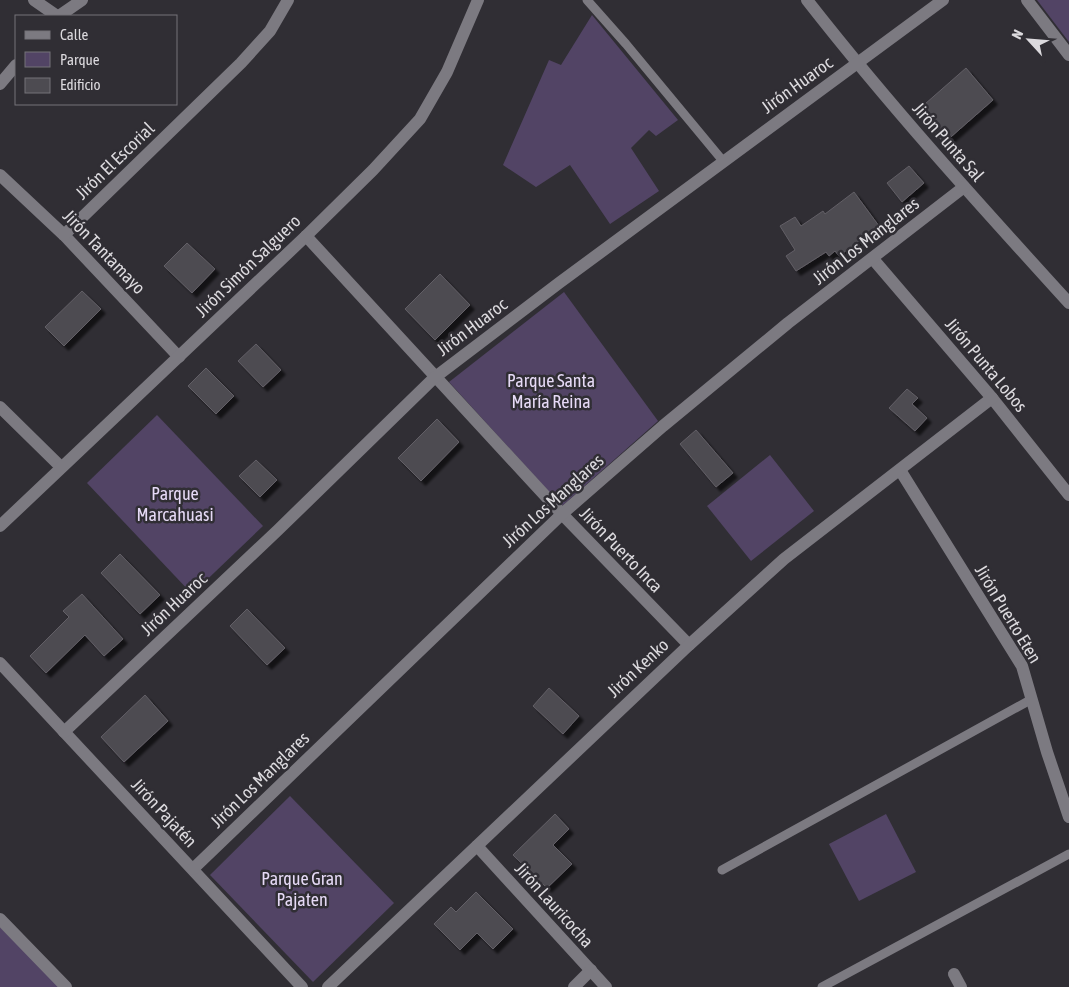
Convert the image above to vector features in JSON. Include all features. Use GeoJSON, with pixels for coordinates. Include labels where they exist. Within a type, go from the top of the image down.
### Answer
{"type":"FeatureCollection","features":[{"type":"Feature","properties":{"kind":"street"},"geometry":{"type":"LineString","coordinates":[[34,0],[56,15]]}},
{"type":"Feature","properties":{"kind":"street"},"geometry":{"type":"LineString","coordinates":[[60,15],[82,0]]}},
{"type":"Feature","properties":{"kind":"street","name":"Jirón El Escorial"},"geometry":{"type":"LineString","coordinates":[[64,235],[241,63],[270,31],[288,0]]}},
{"type":"Feature","properties":{"kind":"street","name":"Jirón Simón Salguero"},"geometry":{"type":"LineString","coordinates":[[0,526],[306,236],[373,170],[420,119],[447,72],[478,0]]}},
{"type":"Feature","properties":{"kind":"street","name":"Jirón Punta Sal"},"geometry":{"type":"LineString","coordinates":[[807,0],[856,63],[964,187],[1069,303]]}},
{"type":"Feature","properties":{"kind":"street","name":"Jirón Huaroc"},"geometry":{"type":"LineString","coordinates":[[64,732],[278,530],[434,378],[723,161],[943,0]]}},
{"type":"Feature","properties":{"kind":"street"},"geometry":{"type":"LineString","coordinates":[[1027,0],[1069,55]]}},
{"type":"Feature","properties":{"kind":"street"},"geometry":{"type":"LineString","coordinates":[[0,84],[15,66]]}},
{"type":"Feature","properties":{"kind":"street","name":"Jirón Tantamayo"},"geometry":{"type":"LineString","coordinates":[[0,175],[64,235],[179,357]]}},
{"type":"Feature","properties":{"kind":"street","name":"Jirón Los Manglares"},"geometry":{"type":"LineString","coordinates":[[192,869],[562,514],[663,426],[788,323],[964,187]]}},
{"type":"Feature","properties":{"kind":"street","name":"Jirón Puerto Inca"},"geometry":{"type":"LineString","coordinates":[[306,236],[434,378],[689,645]]}},
{"type":"Feature","properties":{"kind":"street","name":"Jirón Punta Lobos"},"geometry":{"type":"LineString","coordinates":[[873,259],[992,398],[1069,495]]}},
{"type":"Feature","properties":{"kind":"street","name":"Jirón Kenko"},"geometry":{"type":"LineString","coordinates":[[328,987],[689,645],[784,559],[992,398]]}},
{"type":"Feature","properties":{"kind":"street"},"geometry":{"type":"LineString","coordinates":[[0,407],[61,467]]}},
{"type":"Feature","properties":{"kind":"street","name":"Jirón Puerto Eten"},"geometry":{"type":"LineString","coordinates":[[900,470],[1022,666],[1046,752],[1069,816]]}},
{"type":"Feature","properties":{"kind":"street","name":"Jirón Pajatén"},"geometry":{"type":"LineString","coordinates":[[0,663],[302,987]]}},
{"type":"Feature","properties":{"kind":"street","name":"Jirón Lauricocha"},"geometry":{"type":"LineString","coordinates":[[477,846],[606,987]]}},
{"type":"Feature","properties":{"kind":"street"},"geometry":{"type":"LineString","coordinates":[[0,919],[66,987]]}},
{"type":"Feature","properties":{"kind":"street"},"geometry":{"type":"LineString","coordinates":[[574,987],[591,970]]}},
{"type":"Feature","properties":{"kind":"street"},"geometry":{"type":"LineString","coordinates":[[954,974],[961,987]]}},
{"type":"Feature","properties":{"kind":"lane"},"geometry":{"type":"LineString","coordinates":[[587,0],[723,161]]}},
{"type":"Feature","properties":{"kind":"lane"},"geometry":{"type":"LineString","coordinates":[[722,870],[1032,699]]}},
{"type":"Feature","properties":{"kind":"lane"},"geometry":{"type":"LineString","coordinates":[[822,987],[1069,854]]}},
{"type":"Feature","properties":{"kind":"green space"},"geometry":{"type":"Polygon","coordinates":[[[1037,0],[1069,0],[1069,42],[1037,0]]]}},
{"type":"Feature","properties":{"kind":"green space"},"geometry":{"type":"Polygon","coordinates":[[[592,15],[678,120],[656,136],[649,130],[631,148],[659,191],[610,224],[570,165],[536,187],[503,165],[549,60],[561,65],[592,15]]]}},
{"type":"Feature","properties":{"kind":"green space","name":"Parque Santa María Reina"},"geometry":{"type":"Polygon","coordinates":[[[564,292],[658,421],[562,506],[449,382],[564,292]]]}},
{"type":"Feature","properties":{"kind":"green space","name":"Parque Marcahuasi"},"geometry":{"type":"Polygon","coordinates":[[[157,415],[263,526],[192,594],[87,483],[157,415]]]}},
{"type":"Feature","properties":{"kind":"green space"},"geometry":{"type":"Polygon","coordinates":[[[770,455],[814,511],[751,561],[707,506],[770,455]]]}},
{"type":"Feature","properties":{"kind":"green space","name":"Parque Gran Pajaten"},"geometry":{"type":"Polygon","coordinates":[[[290,796],[394,903],[313,982],[210,875],[290,796]]]}},
{"type":"Feature","properties":{"kind":"green space"},"geometry":{"type":"Polygon","coordinates":[[[886,814],[916,872],[859,901],[829,844],[886,814]]]}},
{"type":"Feature","properties":{"kind":"green space"},"geometry":{"type":"Polygon","coordinates":[[[0,927],[60,987],[0,987],[0,927]]]}},
{"type":"Feature","properties":{"kind":"building"},"geometry":{"type":"Polygon","coordinates":[[[966,68],[993,100],[944,143],[917,111],[966,68]]]}},
{"type":"Feature","properties":{"kind":"building"},"geometry":{"type":"Polygon","coordinates":[[[909,166],[924,183],[902,202],[887,183],[909,166]]]}},
{"type":"Feature","properties":{"kind":"building"},"geometry":{"type":"Polygon","coordinates":[[[854,192],[879,226],[839,256],[835,251],[829,256],[826,252],[796,271],[786,256],[795,250],[780,226],[795,217],[801,226],[823,211],[825,214],[854,192]]]}},
{"type":"Feature","properties":{"kind":"building"},"geometry":{"type":"Polygon","coordinates":[[[187,243],[215,269],[192,293],[164,266],[187,243]]]}},
{"type":"Feature","properties":{"kind":"building"},"geometry":{"type":"Polygon","coordinates":[[[440,274],[470,305],[435,340],[405,309],[440,274]]]}},
{"type":"Feature","properties":{"kind":"building"},"geometry":{"type":"Polygon","coordinates":[[[82,291],[101,309],[64,346],[45,327],[82,291]]]}},
{"type":"Feature","properties":{"kind":"building"},"geometry":{"type":"Polygon","coordinates":[[[256,344],[281,370],[263,387],[238,361],[256,344]]]}},
{"type":"Feature","properties":{"kind":"building"},"geometry":{"type":"Polygon","coordinates":[[[206,368],[234,396],[216,414],[188,386],[206,368]]]}},
{"type":"Feature","properties":{"kind":"building"},"geometry":{"type":"Polygon","coordinates":[[[907,389],[918,398],[912,404],[927,418],[915,431],[889,408],[907,389]]]}},
{"type":"Feature","properties":{"kind":"building"},"geometry":{"type":"Polygon","coordinates":[[[437,419],[459,442],[421,481],[398,458],[437,419]]]}},
{"type":"Feature","properties":{"kind":"building"},"geometry":{"type":"Polygon","coordinates":[[[696,430],[733,473],[716,487],[680,444],[696,430]]]}},
{"type":"Feature","properties":{"kind":"building"},"geometry":{"type":"Polygon","coordinates":[[[256,460],[277,480],[260,497],[239,476],[256,460]]]}},
{"type":"Feature","properties":{"kind":"building"},"geometry":{"type":"Polygon","coordinates":[[[120,554],[160,595],[140,614],[101,573],[120,554]]]}},
{"type":"Feature","properties":{"kind":"building"},"geometry":{"type":"Polygon","coordinates":[[[82,594],[123,639],[104,656],[85,635],[46,673],[30,656],[69,617],[63,611],[82,594]]]}},
{"type":"Feature","properties":{"kind":"building"},"geometry":{"type":"Polygon","coordinates":[[[247,609],[285,648],[267,665],[230,626],[247,609]]]}},
{"type":"Feature","properties":{"kind":"building"},"geometry":{"type":"Polygon","coordinates":[[[549,688],[579,716],[563,734],[533,706],[549,688]]]}},
{"type":"Feature","properties":{"kind":"building"},"geometry":{"type":"Polygon","coordinates":[[[145,695],[168,721],[124,762],[101,737],[145,695]]]}},
{"type":"Feature","properties":{"kind":"building"},"geometry":{"type":"Polygon","coordinates":[[[555,814],[569,829],[553,845],[572,864],[547,888],[513,855],[555,814]]]}},
{"type":"Feature","properties":{"kind":"building"},"geometry":{"type":"Polygon","coordinates":[[[476,892],[513,929],[493,949],[477,933],[460,950],[434,924],[451,907],[456,912],[476,892]]]}}]}
